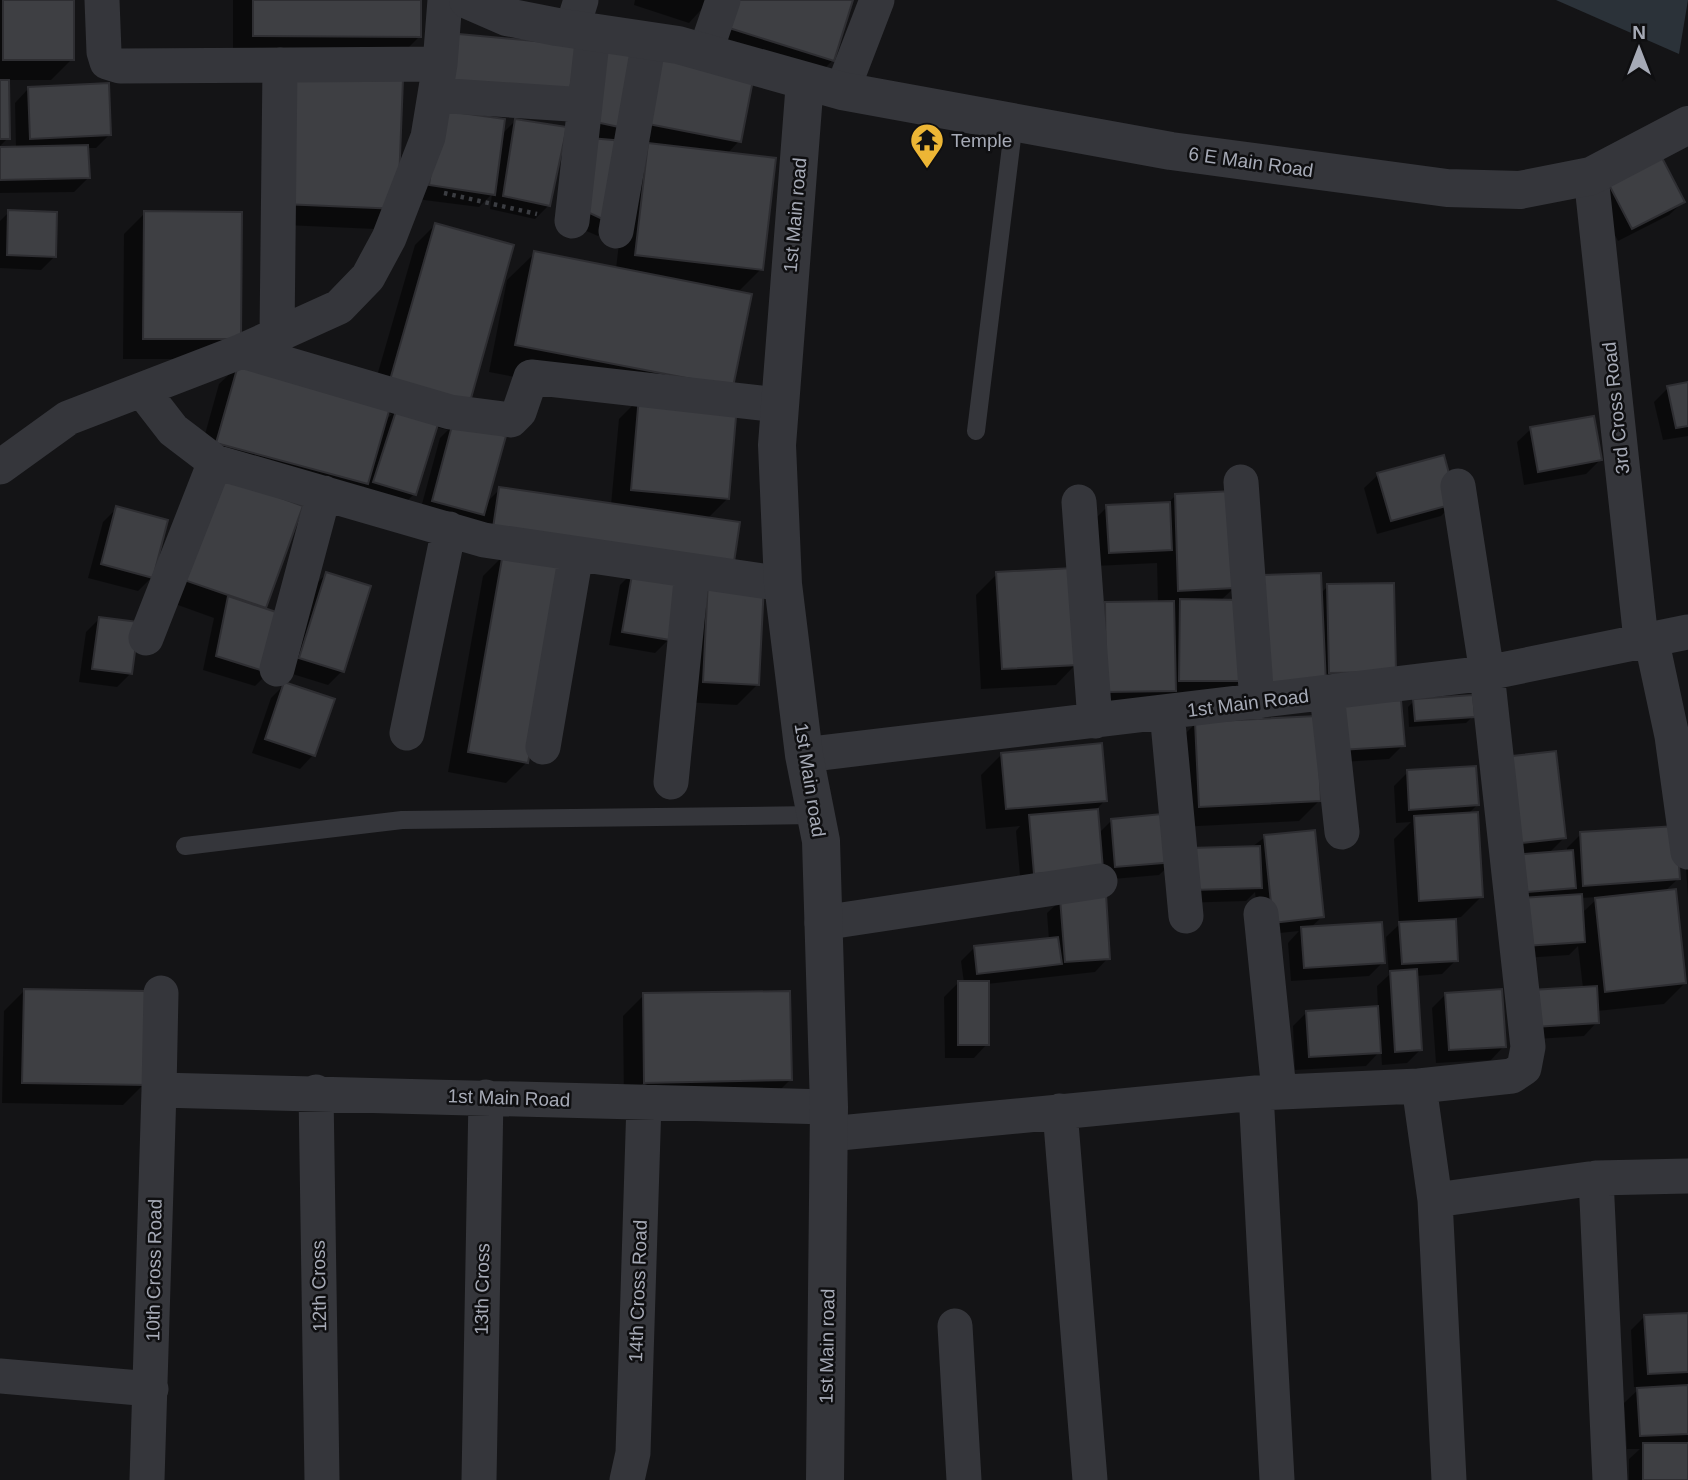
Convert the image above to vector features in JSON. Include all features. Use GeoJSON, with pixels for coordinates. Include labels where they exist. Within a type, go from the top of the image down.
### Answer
{"type":"FeatureCollection","features":[{"type":"Feature","properties":{"kind":"street"},"geometry":{"type":"LineString","coordinates":[[102,0],[104,51],[107,62],[120,66],[281,65],[438,79],[585,105]]}},
{"type":"Feature","properties":{"kind":"street"},"geometry":{"type":"LineString","coordinates":[[0,467],[68,418],[242,351],[339,307],[368,277],[389,238],[428,137],[438,79],[445,0]]}},
{"type":"Feature","properties":{"kind":"street","name":"6 E Main Road"},"geometry":{"type":"LineString","coordinates":[[468,0],[508,16],[582,21],[824,86],[1171,151],[1447,188],[1520,190],[1591,176],[1688,125]]}},
{"type":"Feature","properties":{"kind":"street"},"geometry":{"type":"LineString","coordinates":[[705,53],[723,0]]}},
{"type":"Feature","properties":{"kind":"street"},"geometry":{"type":"LineString","coordinates":[[824,86],[877,0]]}},
{"type":"Feature","properties":{"kind":"street"},"geometry":{"type":"LineString","coordinates":[[572,221],[585,105],[582,21]]}},
{"type":"Feature","properties":{"kind":"street"},"geometry":{"type":"LineString","coordinates":[[616,231],[649,41]]}},
{"type":"Feature","properties":{"kind":"street"},"geometry":{"type":"LineString","coordinates":[[277,335],[281,65]]}},
{"type":"Feature","properties":{"kind":"street","name":"1st Main road"},"geometry":{"type":"LineString","coordinates":[[824,86],[779,405],[777,445],[783,584],[804,755],[821,841],[829,1120],[825,1480]]}},
{"type":"Feature","properties":{"kind":"street","name":"3rd Cross Road"},"geometry":{"type":"LineString","coordinates":[[1591,176],[1646,639],[1672,736],[1688,852]]}},
{"type":"Feature","properties":{"kind":"street"},"geometry":{"type":"LineString","coordinates":[[242,351],[450,412],[512,420],[519,412],[531,377],[779,405]]}},
{"type":"Feature","properties":{"kind":"street"},"geometry":{"type":"LineString","coordinates":[[142,390],[173,430],[215,462],[484,540],[783,584]]}},
{"type":"Feature","properties":{"kind":"street"},"geometry":{"type":"LineString","coordinates":[[146,638],[215,462]]}},
{"type":"Feature","properties":{"kind":"street"},"geometry":{"type":"LineString","coordinates":[[1241,482],[1257,702]]}},
{"type":"Feature","properties":{"kind":"street","name":"1st Main Road"},"geometry":{"type":"LineString","coordinates":[[173,1091],[316,1092],[644,1102],[829,1120],[1060,1111],[1268,1092],[1419,1086],[1512,1076],[1524,1068],[1526,1033],[1487,673],[1458,486]]}},
{"type":"Feature","properties":{"kind":"street"},"geometry":{"type":"LineString","coordinates":[[277,669],[324,493]]}},
{"type":"Feature","properties":{"kind":"street"},"geometry":{"type":"LineString","coordinates":[[1079,502],[1095,721]]}},
{"type":"Feature","properties":{"kind":"street"},"geometry":{"type":"LineString","coordinates":[[407,733],[449,529]]}},
{"type":"Feature","properties":{"kind":"street"},"geometry":{"type":"LineString","coordinates":[[543,747],[576,554]]}},
{"type":"Feature","properties":{"kind":"street"},"geometry":{"type":"LineString","coordinates":[[671,782],[692,571]]}},
{"type":"Feature","properties":{"kind":"street","name":"1st Main Road"},"geometry":{"type":"LineString","coordinates":[[804,755],[1487,673],[1688,632]]}},
{"type":"Feature","properties":{"kind":"street"},"geometry":{"type":"LineString","coordinates":[[1326,694],[1342,832]]}},
{"type":"Feature","properties":{"kind":"street"},"geometry":{"type":"LineString","coordinates":[[1167,712],[1186,916]]}},
{"type":"Feature","properties":{"kind":"street"},"geometry":{"type":"LineString","coordinates":[[822,923],[1100,881]]}},
{"type":"Feature","properties":{"kind":"street"},"geometry":{"type":"LineString","coordinates":[[1261,914],[1277,1480]]}},
{"type":"Feature","properties":{"kind":"street","name":"10th Cross Road"},"geometry":{"type":"LineString","coordinates":[[147,1480],[173,1091],[161,993]]}},
{"type":"Feature","properties":{"kind":"street"},"geometry":{"type":"LineString","coordinates":[[1419,1086],[1435,1200],[1449,1480]]}},
{"type":"Feature","properties":{"kind":"street","name":"12th Cross"},"geometry":{"type":"LineString","coordinates":[[316,1092],[322,1480]]}},
{"type":"Feature","properties":{"kind":"street","name":"13th Cross"},"geometry":{"type":"LineString","coordinates":[[479,1480],[485,1097]]}},
{"type":"Feature","properties":{"kind":"street","name":"14th Cross Road"},"geometry":{"type":"LineString","coordinates":[[627,1480],[633,1453],[644,1102]]}},
{"type":"Feature","properties":{"kind":"street"},"geometry":{"type":"LineString","coordinates":[[1060,1111],[1090,1480]]}},
{"type":"Feature","properties":{"kind":"street"},"geometry":{"type":"LineString","coordinates":[[1435,1200],[1596,1178],[1688,1176]]}},
{"type":"Feature","properties":{"kind":"street"},"geometry":{"type":"LineString","coordinates":[[1596,1178],[1611,1480]]}},
{"type":"Feature","properties":{"kind":"street"},"geometry":{"type":"LineString","coordinates":[[955,1326],[964,1480]]}},
{"type":"Feature","properties":{"kind":"street"},"geometry":{"type":"LineString","coordinates":[[0,1376],[151,1389]]}},
{"type":"Feature","properties":{"kind":"lane"},"geometry":{"type":"LineString","coordinates":[[976,431],[1014,122]]}},
{"type":"Feature","properties":{"kind":"lane"},"geometry":{"type":"LineString","coordinates":[[185,846],[402,820],[816,815]]}},
{"type":"Feature","properties":{"kind":"path"},"geometry":{"type":"LineString","coordinates":[[410,185],[537,214]]}},
{"type":"Feature","properties":{"kind":"shaded area"},"geometry":{"type":"Polygon","coordinates":[[[1556,0],[1688,0],[1679,54],[1556,0]]]}},
{"type":"Feature","properties":{"kind":"building"},"geometry":{"type":"Polygon","coordinates":[[[3,0],[74,0],[74,60],[3,60],[3,0]]]}},
{"type":"Feature","properties":{"kind":"building"},"geometry":{"type":"Polygon","coordinates":[[[253,0],[421,0],[421,37],[253,36],[253,0]]]}},
{"type":"Feature","properties":{"kind":"building"},"geometry":{"type":"Polygon","coordinates":[[[735,0],[853,0],[834,61],[726,27],[735,0]]]}},
{"type":"Feature","properties":{"kind":"building"},"geometry":{"type":"Polygon","coordinates":[[[448,33],[578,45],[569,95],[449,87],[448,33]]]}},
{"type":"Feature","properties":{"kind":"building"},"geometry":{"type":"Polygon","coordinates":[[[599,43],[641,48],[628,129],[591,121],[599,43]]]}},
{"type":"Feature","properties":{"kind":"building"},"geometry":{"type":"Polygon","coordinates":[[[656,56],[754,75],[741,142],[643,123],[656,56]]]}},
{"type":"Feature","properties":{"kind":"building"},"geometry":{"type":"Polygon","coordinates":[[[288,74],[403,79],[398,209],[282,204],[288,74]]]}},
{"type":"Feature","properties":{"kind":"building"},"geometry":{"type":"Polygon","coordinates":[[[0,80],[9,80],[10,139],[0,139],[0,80]]]}},
{"type":"Feature","properties":{"kind":"building"},"geometry":{"type":"Polygon","coordinates":[[[109,83],[111,135],[30,139],[28,87],[109,83]]]}},
{"type":"Feature","properties":{"kind":"building"},"geometry":{"type":"Polygon","coordinates":[[[440,110],[505,119],[495,195],[429,185],[440,110]]]}},
{"type":"Feature","properties":{"kind":"building"},"geometry":{"type":"Polygon","coordinates":[[[515,119],[567,127],[550,206],[503,196],[515,119]]]}},
{"type":"Feature","properties":{"kind":"building"},"geometry":{"type":"Polygon","coordinates":[[[590,138],[624,141],[613,224],[581,209],[590,138]]]}},
{"type":"Feature","properties":{"kind":"building"},"geometry":{"type":"Polygon","coordinates":[[[648,143],[776,158],[763,270],[635,255],[648,143]]]}},
{"type":"Feature","properties":{"kind":"building"},"geometry":{"type":"Polygon","coordinates":[[[88,145],[90,178],[0,180],[0,147],[88,145]]]}},
{"type":"Feature","properties":{"kind":"building"},"geometry":{"type":"Polygon","coordinates":[[[1658,150],[1685,202],[1632,229],[1605,177],[1658,150]]]}},
{"type":"Feature","properties":{"kind":"building"},"geometry":{"type":"Polygon","coordinates":[[[8,210],[57,212],[56,257],[7,255],[8,210]]]}},
{"type":"Feature","properties":{"kind":"building"},"geometry":{"type":"Polygon","coordinates":[[[144,211],[242,212],[241,339],[143,339],[144,211]]]}},
{"type":"Feature","properties":{"kind":"building"},"geometry":{"type":"Polygon","coordinates":[[[435,223],[514,245],[468,409],[388,387],[435,223]]]}},
{"type":"Feature","properties":{"kind":"building"},"geometry":{"type":"Polygon","coordinates":[[[534,251],[752,294],[733,387],[515,345],[534,251]]]}},
{"type":"Feature","properties":{"kind":"building"},"geometry":{"type":"Polygon","coordinates":[[[239,362],[391,404],[368,484],[216,443],[239,362]]]}},
{"type":"Feature","properties":{"kind":"building"},"geometry":{"type":"Polygon","coordinates":[[[1688,382],[1688,426],[1676,428],[1667,386],[1688,382]]]}},
{"type":"Feature","properties":{"kind":"building"},"geometry":{"type":"Polygon","coordinates":[[[639,396],[737,405],[729,499],[631,490],[639,396]]]}},
{"type":"Feature","properties":{"kind":"building"},"geometry":{"type":"Polygon","coordinates":[[[398,405],[440,418],[416,495],[373,482],[398,405]]]}},
{"type":"Feature","properties":{"kind":"building"},"geometry":{"type":"Polygon","coordinates":[[[1594,416],[1602,460],[1538,472],[1530,427],[1594,416]]]}},
{"type":"Feature","properties":{"kind":"building"},"geometry":{"type":"Polygon","coordinates":[[[453,422],[506,436],[484,515],[432,501],[453,422]]]}},
{"type":"Feature","properties":{"kind":"building"},"geometry":{"type":"Polygon","coordinates":[[[1444,455],[1457,503],[1391,521],[1377,473],[1444,455]]]}},
{"type":"Feature","properties":{"kind":"building"},"geometry":{"type":"Polygon","coordinates":[[[222,476],[303,506],[266,608],[184,580],[222,476]]]}},
{"type":"Feature","properties":{"kind":"building"},"geometry":{"type":"Polygon","coordinates":[[[499,487],[740,522],[734,562],[493,528],[499,487]]]}},
{"type":"Feature","properties":{"kind":"building"},"geometry":{"type":"Polygon","coordinates":[[[1232,491],[1235,588],[1178,591],[1175,494],[1232,491]]]}},
{"type":"Feature","properties":{"kind":"building"},"geometry":{"type":"Polygon","coordinates":[[[1170,502],[1172,550],[1109,553],[1106,505],[1170,502]]]}},
{"type":"Feature","properties":{"kind":"building"},"geometry":{"type":"Polygon","coordinates":[[[116,506],[168,520],[153,578],[101,564],[116,506]]]}},
{"type":"Feature","properties":{"kind":"building"},"geometry":{"type":"Polygon","coordinates":[[[503,553],[564,564],[528,763],[468,752],[503,553]]]}},
{"type":"Feature","properties":{"kind":"building"},"geometry":{"type":"Polygon","coordinates":[[[1073,568],[1078,665],[1002,669],[996,572],[1073,568]]]}},
{"type":"Feature","properties":{"kind":"building"},"geometry":{"type":"Polygon","coordinates":[[[633,569],[681,577],[670,640],[622,632],[633,569]]]}},
{"type":"Feature","properties":{"kind":"building"},"geometry":{"type":"Polygon","coordinates":[[[326,572],[371,586],[344,672],[299,658],[326,572]]]}},
{"type":"Feature","properties":{"kind":"building"},"geometry":{"type":"Polygon","coordinates":[[[1321,573],[1326,683],[1266,685],[1262,575],[1321,573]]]}},
{"type":"Feature","properties":{"kind":"building"},"geometry":{"type":"Polygon","coordinates":[[[708,580],[764,584],[759,685],[703,682],[708,580]]]}},
{"type":"Feature","properties":{"kind":"building"},"geometry":{"type":"Polygon","coordinates":[[[1394,583],[1396,672],[1329,673],[1327,584],[1394,583]]]}},
{"type":"Feature","properties":{"kind":"building"},"geometry":{"type":"Polygon","coordinates":[[[228,596],[288,616],[270,673],[216,656],[228,596]]]}},
{"type":"Feature","properties":{"kind":"building"},"geometry":{"type":"Polygon","coordinates":[[[1180,599],[1244,600],[1243,681],[1179,681],[1180,599]]]}},
{"type":"Feature","properties":{"kind":"building"},"geometry":{"type":"Polygon","coordinates":[[[1174,601],[1176,691],[1106,692],[1105,602],[1174,601]]]}},
{"type":"Feature","properties":{"kind":"building"},"geometry":{"type":"Polygon","coordinates":[[[99,617],[139,622],[132,674],[92,669],[99,617]]]}},
{"type":"Feature","properties":{"kind":"building"},"geometry":{"type":"Polygon","coordinates":[[[284,682],[335,699],[315,756],[265,739],[284,682]]]}},
{"type":"Feature","properties":{"kind":"building"},"geometry":{"type":"Polygon","coordinates":[[[1473,695],[1475,717],[1415,721],[1413,699],[1473,695]]]}},
{"type":"Feature","properties":{"kind":"building"},"geometry":{"type":"Polygon","coordinates":[[[1401,700],[1405,746],[1340,750],[1337,704],[1401,700]]]}},
{"type":"Feature","properties":{"kind":"building"},"geometry":{"type":"Polygon","coordinates":[[[1317,716],[1321,801],[1199,807],[1195,722],[1317,716]]]}},
{"type":"Feature","properties":{"kind":"building"},"geometry":{"type":"Polygon","coordinates":[[[1102,743],[1107,801],[1006,809],[1001,753],[1102,743]]]}},
{"type":"Feature","properties":{"kind":"building"},"geometry":{"type":"Polygon","coordinates":[[[1556,751],[1566,838],[1512,844],[1503,757],[1556,751]]]}},
{"type":"Feature","properties":{"kind":"building"},"geometry":{"type":"Polygon","coordinates":[[[1476,766],[1479,805],[1409,810],[1407,770],[1476,766]]]}},
{"type":"Feature","properties":{"kind":"building"},"geometry":{"type":"Polygon","coordinates":[[[1098,809],[1103,869],[1034,874],[1029,815],[1098,809]]]}},
{"type":"Feature","properties":{"kind":"building"},"geometry":{"type":"Polygon","coordinates":[[[1478,812],[1483,897],[1419,901],[1414,816],[1478,812]]]}},
{"type":"Feature","properties":{"kind":"building"},"geometry":{"type":"Polygon","coordinates":[[[1172,813],[1175,862],[1115,867],[1111,819],[1172,813]]]}},
{"type":"Feature","properties":{"kind":"building"},"geometry":{"type":"Polygon","coordinates":[[[1676,826],[1680,879],[1583,886],[1580,832],[1676,826]]]}},
{"type":"Feature","properties":{"kind":"building"},"geometry":{"type":"Polygon","coordinates":[[[1315,830],[1324,917],[1273,923],[1264,835],[1315,830]]]}},
{"type":"Feature","properties":{"kind":"building"},"geometry":{"type":"Polygon","coordinates":[[[1260,846],[1262,888],[1192,890],[1190,848],[1260,846]]]}},
{"type":"Feature","properties":{"kind":"building"},"geometry":{"type":"Polygon","coordinates":[[[1573,850],[1576,888],[1515,893],[1512,855],[1573,850]]]}},
{"type":"Feature","properties":{"kind":"building"},"geometry":{"type":"Polygon","coordinates":[[[1676,889],[1686,983],[1605,992],[1595,898],[1676,889]]]}},
{"type":"Feature","properties":{"kind":"building"},"geometry":{"type":"Polygon","coordinates":[[[1106,894],[1110,959],[1065,962],[1060,898],[1106,894]]]}},
{"type":"Feature","properties":{"kind":"building"},"geometry":{"type":"Polygon","coordinates":[[[1582,894],[1585,942],[1524,946],[1521,898],[1582,894]]]}},
{"type":"Feature","properties":{"kind":"building"},"geometry":{"type":"Polygon","coordinates":[[[1456,919],[1458,961],[1402,964],[1399,922],[1456,919]]]}},
{"type":"Feature","properties":{"kind":"building"},"geometry":{"type":"Polygon","coordinates":[[[1382,922],[1385,963],[1304,968],[1301,927],[1382,922]]]}},
{"type":"Feature","properties":{"kind":"building"},"geometry":{"type":"Polygon","coordinates":[[[1058,937],[1062,964],[977,974],[974,946],[1058,937]]]}},
{"type":"Feature","properties":{"kind":"building"},"geometry":{"type":"Polygon","coordinates":[[[1417,969],[1422,1050],[1395,1052],[1390,971],[1417,969]]]}},
{"type":"Feature","properties":{"kind":"building"},"geometry":{"type":"Polygon","coordinates":[[[958,981],[989,981],[989,1045],[958,1045],[958,981]]]}},
{"type":"Feature","properties":{"kind":"building"},"geometry":{"type":"Polygon","coordinates":[[[1597,986],[1599,1023],[1534,1027],[1531,990],[1597,986]]]}},
{"type":"Feature","properties":{"kind":"building"},"geometry":{"type":"Polygon","coordinates":[[[24,989],[148,991],[146,1085],[22,1083],[24,989]]]}},
{"type":"Feature","properties":{"kind":"building"},"geometry":{"type":"Polygon","coordinates":[[[1502,989],[1506,1047],[1449,1050],[1445,993],[1502,989]]]}},
{"type":"Feature","properties":{"kind":"building"},"geometry":{"type":"Polygon","coordinates":[[[790,991],[792,1080],[644,1083],[643,993],[790,991]]]}},
{"type":"Feature","properties":{"kind":"building"},"geometry":{"type":"Polygon","coordinates":[[[1378,1006],[1381,1053],[1309,1057],[1306,1011],[1378,1006]]]}},
{"type":"Feature","properties":{"kind":"building"},"geometry":{"type":"Polygon","coordinates":[[[1688,1313],[1688,1372],[1648,1374],[1644,1315],[1688,1313]]]}},
{"type":"Feature","properties":{"kind":"building"},"geometry":{"type":"Polygon","coordinates":[[[1688,1385],[1688,1434],[1640,1436],[1637,1388],[1688,1385]]]}},
{"type":"Feature","properties":{"kind":"building"},"geometry":{"type":"Polygon","coordinates":[[[1643,1443],[1688,1443],[1688,1480],[1643,1480],[1643,1443]]]}},
{"type":"Feature","properties":{"kind":"place","name":"Temple"},"geometry":{"type":"Point","coordinates":[927,170]}}]}
